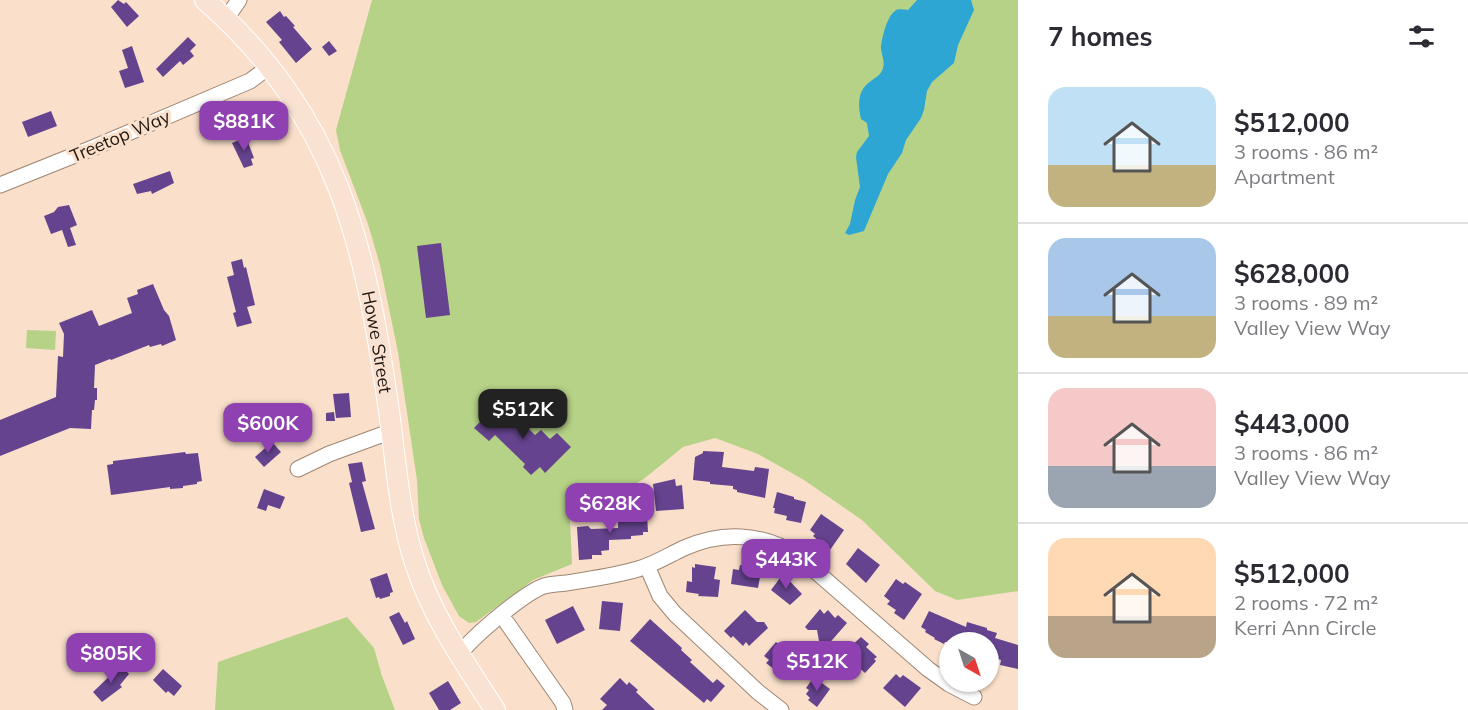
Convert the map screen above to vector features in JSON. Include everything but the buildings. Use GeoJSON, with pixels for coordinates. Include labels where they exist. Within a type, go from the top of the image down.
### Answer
{"type":"FeatureCollection","features":[{"type":"Feature","properties":{"kind":"main road","name":"Howe Street"},"geometry":{"type":"LineString","coordinates":[[205,0],[270,66],[298,105],[316,135],[344,200],[364,269],[374,316],[392,431],[401,510],[415,564],[429,600],[459,655],[495,710]]}},
{"type":"Feature","properties":{"kind":"street"},"geometry":{"type":"LineString","coordinates":[[226,19],[238,0]]}},
{"type":"Feature","properties":{"kind":"street","name":"Treetop Way"},"geometry":{"type":"LineString","coordinates":[[0,184],[95,147],[250,81],[270,66]]}},
{"type":"Feature","properties":{"kind":"street"},"geometry":{"type":"LineString","coordinates":[[298,469],[329,454],[392,431]]}},
{"type":"Feature","properties":{"kind":"street"},"geometry":{"type":"LineString","coordinates":[[459,655],[472,639],[525,596],[545,585],[608,577],[647,566],[707,539],[735,536],[772,542],[805,560],[928,669],[949,684],[974,697]]}},
{"type":"Feature","properties":{"kind":"street"},"geometry":{"type":"LineString","coordinates":[[647,566],[660,596],[675,614],[758,692],[781,710]]}},
{"type":"Feature","properties":{"kind":"street"},"geometry":{"type":"LineString","coordinates":[[459,655],[481,645],[507,623],[551,592],[557,584]]}},
{"type":"Feature","properties":{"kind":"street"},"geometry":{"type":"LineString","coordinates":[[507,623],[563,703],[565,710]]}},
{"type":"Feature","properties":{"kind":"green space"},"geometry":{"type":"Polygon","coordinates":[[[372,0],[1018,0],[1018,591],[957,600],[935,591],[862,520],[804,480],[758,454],[715,438],[683,447],[645,478],[591,511],[570,520],[572,564],[533,580],[476,622],[469,623],[459,616],[442,585],[419,519],[417,480],[398,352],[380,265],[368,224],[340,150],[336,130],[372,0]]]}},
{"type":"Feature","properties":{"kind":"green space"},"geometry":{"type":"Polygon","coordinates":[[[27,330],[56,331],[55,350],[26,348],[27,330]]]}},
{"type":"Feature","properties":{"kind":"green space"},"geometry":{"type":"Polygon","coordinates":[[[347,617],[374,648],[395,710],[215,710],[218,662],[347,617]]]}},
{"type":"Feature","properties":{"kind":"water"},"geometry":{"type":"Polygon","coordinates":[[[917,0],[971,0],[974,10],[958,45],[954,63],[932,82],[927,91],[921,118],[888,174],[864,231],[849,235],[845,233],[850,224],[860,187],[857,152],[869,136],[867,123],[861,119],[860,114],[861,93],[882,70],[884,63],[881,45],[889,18],[896,10],[908,10],[917,0]]]}}]}
